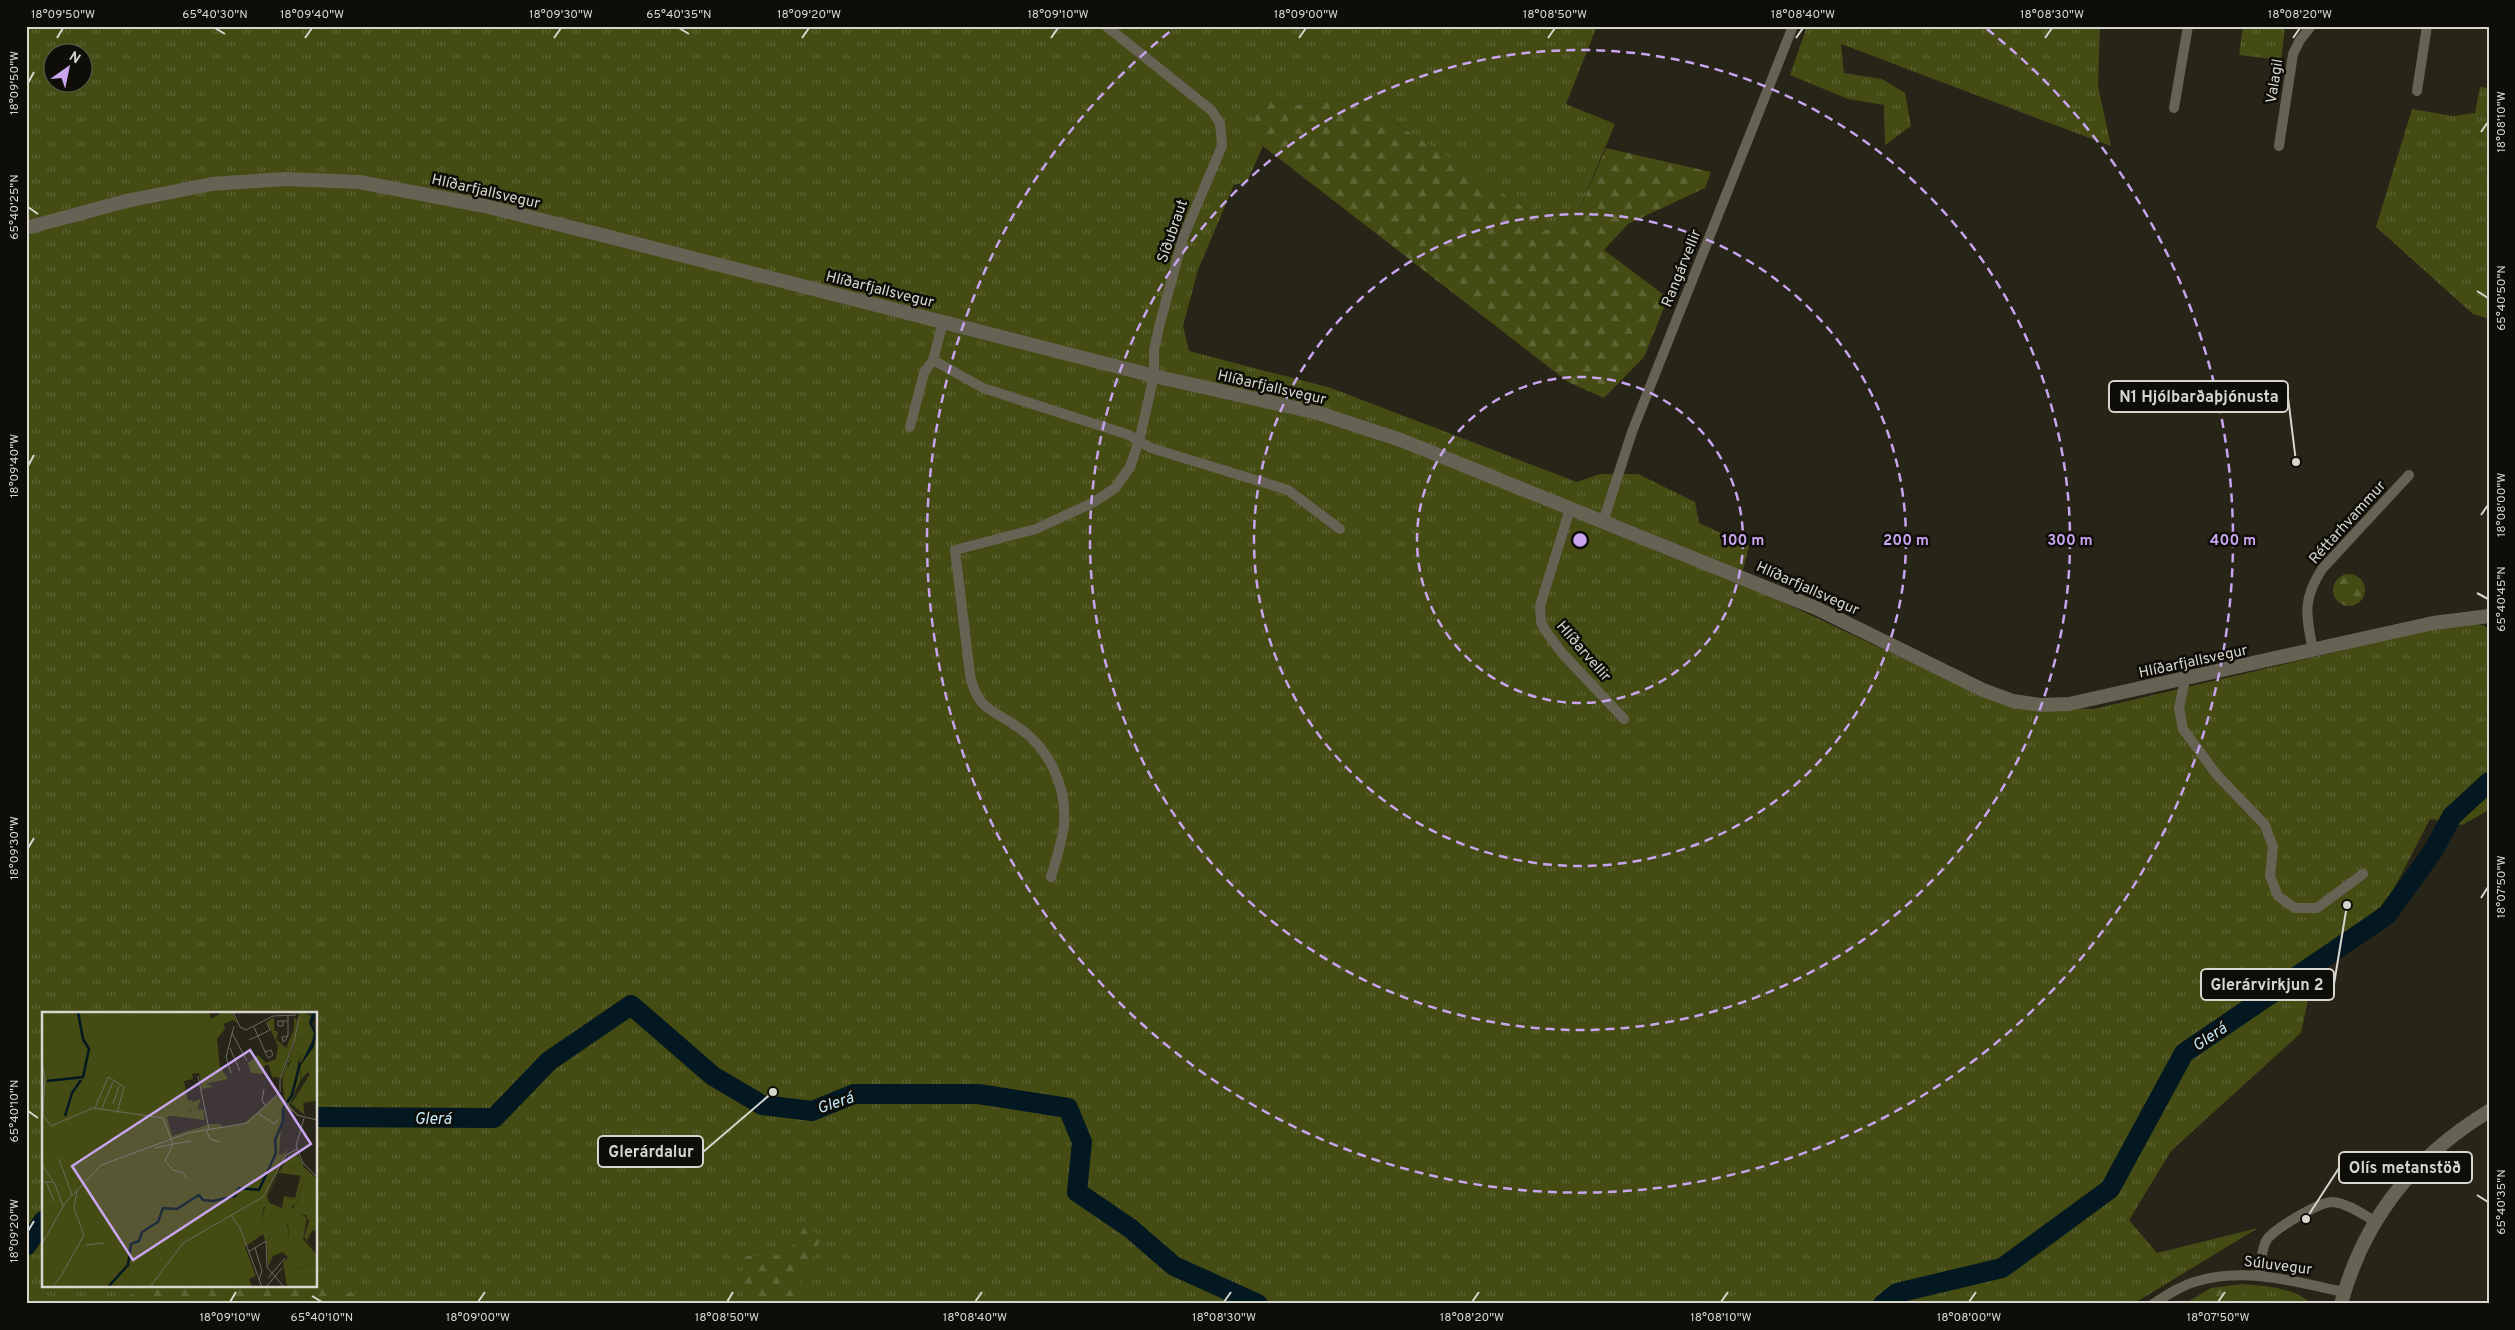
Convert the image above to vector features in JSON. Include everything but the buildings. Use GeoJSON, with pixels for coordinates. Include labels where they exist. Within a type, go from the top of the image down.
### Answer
{"type":"FeatureCollection","features":[{"type":"Feature","properties":{"kind":"main road","name":"Hlíðarfjallsvegur"},"geometry":{"type":"LineString","coordinates":[[26,228],[126,201],[204,185],[285,179],[359,182],[486,206],[1154,376],[1271,402],[1358,425],[1401,440],[1816,608],[1969,683],[2013,701],[2040,705],[2069,704],[2185,680],[2433,623],[2489,616]]}},
{"type":"Feature","properties":{"kind":"main road","name":"Hlíðarfjallsvegur"},"geometry":{"type":"LineString","coordinates":[[2475,618],[2489,622]]}},
{"type":"Feature","properties":{"kind":"main road"},"geometry":{"type":"LineString","coordinates":[[2342,1298],[2356,1255],[2375,1221],[2399,1187],[2432,1152],[2460,1129],[2489,1111]]}},
{"type":"Feature","properties":{"kind":"street","name":"Síðubraut"},"geometry":{"type":"LineString","coordinates":[[1051,877],[1064,825],[1063,801],[1058,778],[1047,757],[1033,739],[1016,725],[989,710],[974,690],[970,674],[955,550],[1036,529],[1094,502],[1115,488],[1130,467],[1139,441],[1154,376],[1154,350],[1159,327],[1183,238],[1222,146],[1220,123],[1205,104],[1106,26]]}},
{"type":"Feature","properties":{"kind":"street","name":"Rangárvellir"},"geometry":{"type":"LineString","coordinates":[[1603,522],[1636,423],[1793,26]]}},
{"type":"Feature","properties":{"kind":"street"},"geometry":{"type":"LineString","coordinates":[[2174,108],[2188,26]]}},
{"type":"Feature","properties":{"kind":"street","name":"Valagil"},"geometry":{"type":"LineString","coordinates":[[2279,146],[2291,62],[2296,46],[2311,26]]}},
{"type":"Feature","properties":{"kind":"street"},"geometry":{"type":"LineString","coordinates":[[2417,91],[2427,26]]}},
{"type":"Feature","properties":{"kind":"street"},"geometry":{"type":"LineString","coordinates":[[910,427],[924,373],[933,360],[943,322]]}},
{"type":"Feature","properties":{"kind":"street"},"geometry":{"type":"LineString","coordinates":[[933,360],[983,388],[1129,435],[1151,448],[1288,490],[1340,529]]}},
{"type":"Feature","properties":{"kind":"street","name":"Réttarhvammur"},"geometry":{"type":"LineString","coordinates":[[2313,650],[2306,612],[2307,602],[2316,580],[2322,570],[2409,475]]}},
{"type":"Feature","properties":{"kind":"street","name":"Hlíðarvellir"},"geometry":{"type":"LineString","coordinates":[[1570,508],[1540,606],[1541,622],[1562,653],[1624,719]]}},
{"type":"Feature","properties":{"kind":"street"},"geometry":{"type":"LineString","coordinates":[[2185,680],[2179,708],[2183,729],[2217,776],[2265,825],[2272,840],[2273,855],[2270,876],[2278,896],[2295,908],[2317,908],[2363,874]]}},
{"type":"Feature","properties":{"kind":"street"},"geometry":{"type":"LineString","coordinates":[[2259,1276],[2264,1246],[2270,1235],[2320,1204],[2331,1202],[2343,1204],[2375,1221]]}},
{"type":"Feature","properties":{"kind":"street","name":"Súluvegur"},"geometry":{"type":"LineString","coordinates":[[2154,1304],[2196,1281],[2222,1276],[2259,1276],[2342,1298]]}},
{"type":"Feature","properties":{"kind":"green space"},"geometry":{"type":"Polygon","coordinates":[[[26,26],[1597,26],[1566,104],[1615,124],[1573,224],[1542,231],[1531,212],[1383,115],[1344,99],[1295,105],[1276,99],[1256,133],[1263,146],[1247,182],[1234,185],[1198,270],[1183,326],[1189,351],[1331,388],[1577,482],[1600,474],[1638,474],[1695,502],[1699,523],[1749,546],[1740,582],[1974,692],[2017,707],[2094,709],[2450,625],[2476,623],[2489,628],[2489,810],[2462,825],[2430,819],[2389,898],[2353,933],[2298,970],[2308,1000],[2301,1033],[2171,1151],[2129,1220],[2157,1253],[2258,1228],[2133,1304],[26,1304],[26,26]]]}},
{"type":"Feature","properties":{"kind":"green space"},"geometry":{"type":"Polygon","coordinates":[[[1807,26],[2100,26],[2098,86],[2111,146],[1841,44],[1844,73],[1882,79],[1905,93],[1911,126],[1885,145],[1884,105],[1848,99],[1790,75],[1807,26]]]}},
{"type":"Feature","properties":{"kind":"green space"},"geometry":{"type":"Polygon","coordinates":[[[2243,26],[2285,27],[2281,60],[2239,55],[2243,26]]]}},
{"type":"Feature","properties":{"kind":"green space"},"geometry":{"type":"Polygon","coordinates":[[[2480,87],[2489,88],[2489,319],[2473,314],[2376,227],[2412,109],[2453,116],[2475,113],[2480,87]]]}},
{"type":"Feature","properties":{"kind":"green space"},"geometry":{"type":"Polygon","coordinates":[[[1276,99],[1295,105],[1344,99],[1383,115],[1531,212],[1542,231],[1573,224],[1606,148],[1711,172],[1705,188],[1628,224],[1604,250],[1668,298],[1644,357],[1604,398],[1568,382],[1263,146],[1256,133],[1255,104],[1276,99]]]}},
{"type":"Feature","properties":{"kind":"green space"},"geometry":{"type":"Polygon","coordinates":[[[2349,574],[2361,578],[2365,590],[2361,602],[2349,606],[2337,602],[2333,590],[2337,578],[2349,574]]]}},
{"type":"Feature","properties":{"kind":"green space"},"geometry":{"type":"Polygon","coordinates":[[[804,1228],[822,1236],[800,1284],[812,1304],[749,1304],[744,1299],[741,1256],[786,1255],[804,1228]]]}},
{"type":"Feature","properties":{"kind":"green space"},"geometry":{"type":"Polygon","coordinates":[[[318,1280],[370,1301],[369,1304],[132,1304],[131,1295],[147,1288],[318,1288],[318,1280]]]}},
{"type":"Feature","properties":{"kind":"green space"},"geometry":{"type":"Polygon","coordinates":[[[2242,1284],[2288,1291],[2305,1298],[2312,1304],[2231,1304],[2245,1292],[2242,1284]]]}},
{"type":"Feature","properties":{"kind":"green space"},"geometry":{"type":"Polygon","coordinates":[[[2242,1284],[2245,1292],[2231,1304],[2184,1304],[2211,1288],[2242,1284]]]}},
{"type":"Feature","properties":{"kind":"waterway","name":"Glerá"},"geometry":{"type":"LineString","coordinates":[[1883,1304],[1897,1293],[2002,1268],[2110,1189],[2184,1053],[2387,915],[2433,851],[2452,816],[2489,782]]}},
{"type":"Feature","properties":{"kind":"waterway","name":"Glerá"},"geometry":{"type":"LineString","coordinates":[[318,1117],[494,1118],[549,1061],[631,1005],[713,1076],[762,1105],[812,1111],[854,1094],[978,1094],[1068,1108],[1082,1142],[1077,1192],[1130,1228],[1174,1266],[1258,1304]]}},
{"type":"Feature","properties":{"kind":"waterway","name":"Glerá"},"geometry":{"type":"LineString","coordinates":[[26,1246],[42,1223]]}},
{"type":"Feature","properties":{"kind":"place","name":"N1 Hjólbarðaþjónusta"},"geometry":{"type":"Point","coordinates":[2296,462]}},
{"type":"Feature","properties":{"kind":"place","name":"Glerárvirkjun 2"},"geometry":{"type":"Point","coordinates":[2347,905]}},
{"type":"Feature","properties":{"kind":"place","name":"Glerárdalur"},"geometry":{"type":"Point","coordinates":[773,1092]}},
{"type":"Feature","properties":{"kind":"place","name":"Olís metanstöð"},"geometry":{"type":"Point","coordinates":[2306,1219]}}]}
